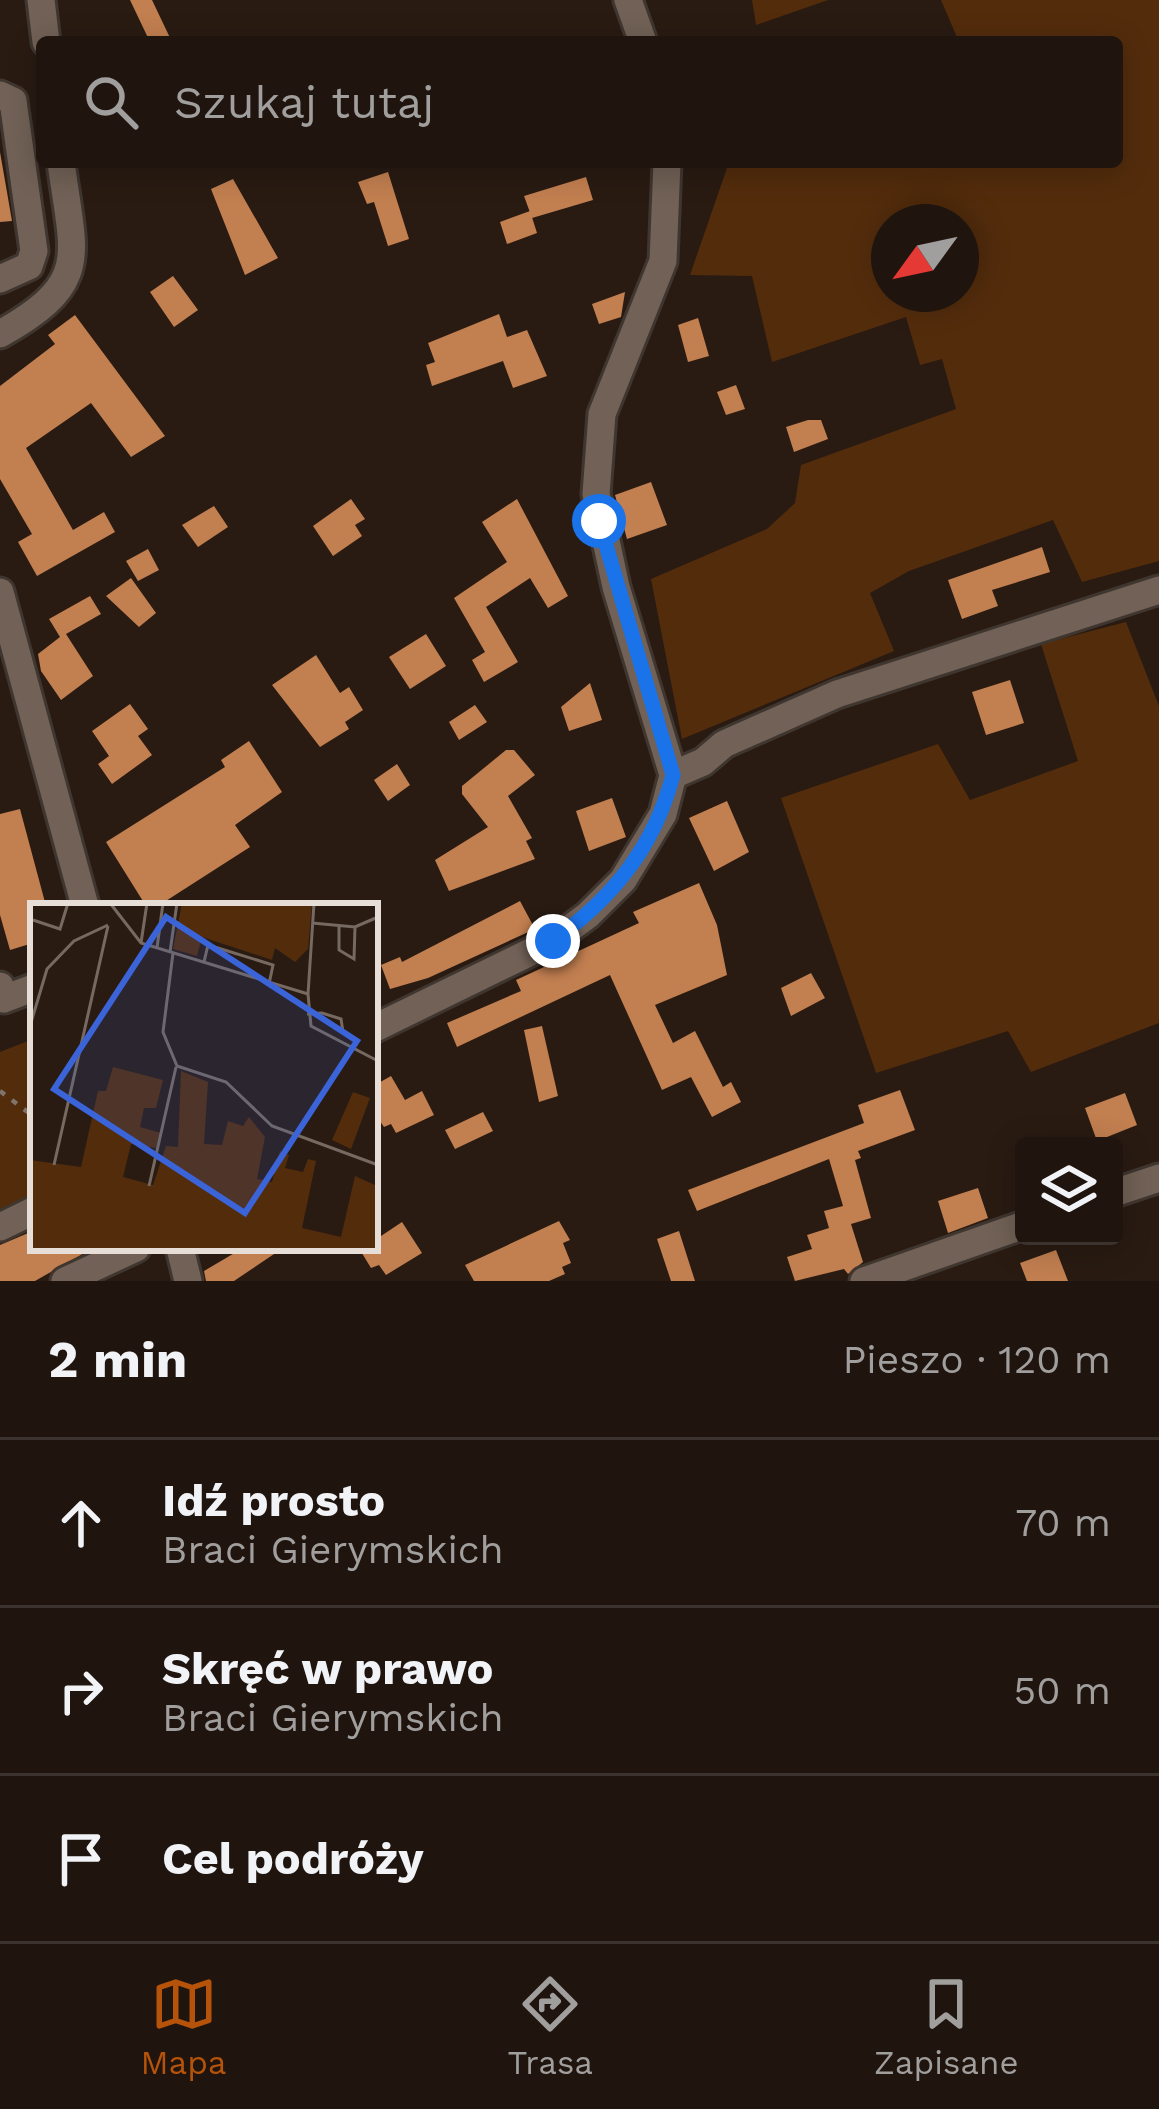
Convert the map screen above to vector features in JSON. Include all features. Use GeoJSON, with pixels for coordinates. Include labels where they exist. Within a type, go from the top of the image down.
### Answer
{"type":"FeatureCollection","features":[{"type":"Feature","properties":{"kind":"street"},"geometry":{"type":"LineString","coordinates":[[41,0],[45,36]]}},
{"type":"Feature","properties":{"kind":"street"},"geometry":{"type":"LineString","coordinates":[[628,0],[641,36]]}},
{"type":"Feature","properties":{"kind":"street"},"geometry":{"type":"LineString","coordinates":[[0,94],[13,100],[34,251],[28,266],[1,279],[12,327],[65,284],[73,261],[62,168]]}},
{"type":"Feature","properties":{"kind":"street"},"geometry":{"type":"LineString","coordinates":[[378,1027],[553,941],[588,915],[623,880],[663,814],[673,775],[616,587],[596,494],[602,414],[663,261],[667,168]]}},
{"type":"Feature","properties":{"kind":"street"},"geometry":{"type":"LineString","coordinates":[[673,775],[703,762],[724,744],[837,694],[1159,590]]}},
{"type":"Feature","properties":{"kind":"street"},"geometry":{"type":"LineString","coordinates":[[0,592],[84,903]]}},
{"type":"Feature","properties":{"kind":"street"},"geometry":{"type":"LineString","coordinates":[[0,986],[4,999],[30,989]]}},
{"type":"Feature","properties":{"kind":"street"},"geometry":{"type":"LineString","coordinates":[[1123,1190],[1159,1178]]}},
{"type":"Feature","properties":{"kind":"street"},"geometry":{"type":"LineString","coordinates":[[0,1227],[30,1212]]}},
{"type":"Feature","properties":{"kind":"street"},"geometry":{"type":"LineString","coordinates":[[864,1281],[1015,1228]]}},
{"type":"Feature","properties":{"kind":"street"},"geometry":{"type":"LineString","coordinates":[[65,1281],[130,1251]]}},
{"type":"Feature","properties":{"kind":"street"},"geometry":{"type":"LineString","coordinates":[[180,1251],[188,1281]]}},
{"type":"Feature","properties":{"kind":"path"},"geometry":{"type":"LineString","coordinates":[[0,1090],[30,1114]]}},
{"type":"Feature","properties":{"kind":"shaded area"},"geometry":{"type":"Polygon","coordinates":[[[752,0],[828,0],[756,25],[752,0]]]}},
{"type":"Feature","properties":{"kind":"shaded area"},"geometry":{"type":"Polygon","coordinates":[[[941,0],[1159,0],[1159,561],[1082,582],[1053,520],[909,571],[870,593],[894,651],[682,739],[651,579],[767,529],[795,503],[801,465],[956,409],[942,359],[920,365],[906,317],[772,362],[752,276],[690,275],[727,168],[1123,168],[1123,36],[956,36],[941,0]]]}},
{"type":"Feature","properties":{"kind":"shaded area"},"geometry":{"type":"Polygon","coordinates":[[[1126,622],[1159,706],[1159,1023],[1031,1072],[1008,1031],[876,1073],[781,798],[938,744],[970,800],[1078,761],[1041,644],[1126,622]]]}},
{"type":"Feature","properties":{"kind":"shaded area"},"geometry":{"type":"Polygon","coordinates":[[[30,1040],[30,1198],[0,1213],[0,1052],[30,1040]]]}},
{"type":"Feature","properties":{"kind":"building"},"geometry":{"type":"Polygon","coordinates":[[[130,0],[152,0],[169,36],[147,36],[130,0]]]}},
{"type":"Feature","properties":{"kind":"building"},"geometry":{"type":"Polygon","coordinates":[[[0,152],[12,221],[0,222],[0,152]]]}},
{"type":"Feature","properties":{"kind":"building"},"geometry":{"type":"Polygon","coordinates":[[[388,172],[409,239],[388,246],[374,202],[367,204],[358,182],[388,172]]]}},
{"type":"Feature","properties":{"kind":"building"},"geometry":{"type":"Polygon","coordinates":[[[586,177],[593,200],[532,218],[524,196],[586,177]]]}},
{"type":"Feature","properties":{"kind":"building"},"geometry":{"type":"Polygon","coordinates":[[[233,179],[278,258],[245,275],[211,189],[233,179]]]}},
{"type":"Feature","properties":{"kind":"building"},"geometry":{"type":"Polygon","coordinates":[[[530,211],[537,233],[507,244],[500,222],[530,211]]]}},
{"type":"Feature","properties":{"kind":"building"},"geometry":{"type":"Polygon","coordinates":[[[173,276],[198,310],[174,327],[150,292],[173,276]]]}},
{"type":"Feature","properties":{"kind":"building"},"geometry":{"type":"Polygon","coordinates":[[[625,292],[621,317],[599,324],[592,304],[625,292]]]}},
{"type":"Feature","properties":{"kind":"building"},"geometry":{"type":"Polygon","coordinates":[[[499,314],[507,337],[527,330],[547,376],[513,388],[503,361],[432,386],[426,365],[435,362],[428,343],[499,314]]]}},
{"type":"Feature","properties":{"kind":"building"},"geometry":{"type":"Polygon","coordinates":[[[75,315],[165,436],[131,457],[91,403],[26,448],[73,530],[104,512],[115,532],[37,576],[18,542],[32,534],[0,479],[0,386],[55,344],[48,335],[75,315]]]}},
{"type":"Feature","properties":{"kind":"building"},"geometry":{"type":"Polygon","coordinates":[[[698,318],[709,356],[688,362],[678,325],[698,318]]]}},
{"type":"Feature","properties":{"kind":"building"},"geometry":{"type":"Polygon","coordinates":[[[736,385],[745,409],[726,415],[717,392],[736,385]]]}},
{"type":"Feature","properties":{"kind":"building"},"geometry":{"type":"Polygon","coordinates":[[[821,420],[828,439],[794,452],[786,427],[821,420]]]}},
{"type":"Feature","properties":{"kind":"building"},"geometry":{"type":"Polygon","coordinates":[[[651,482],[667,525],[627,539],[615,495],[651,482]]]}},
{"type":"Feature","properties":{"kind":"building"},"geometry":{"type":"Polygon","coordinates":[[[351,499],[365,519],[355,525],[362,536],[333,556],[313,526],[351,499]]]}},
{"type":"Feature","properties":{"kind":"building"},"geometry":{"type":"Polygon","coordinates":[[[517,499],[568,596],[548,608],[530,578],[486,607],[518,662],[484,682],[472,660],[485,652],[454,598],[507,562],[482,522],[517,499]]]}},
{"type":"Feature","properties":{"kind":"building"},"geometry":{"type":"Polygon","coordinates":[[[214,506],[228,527],[198,547],[182,525],[214,506]]]}},
{"type":"Feature","properties":{"kind":"building"},"geometry":{"type":"Polygon","coordinates":[[[1042,547],[1050,572],[992,590],[998,606],[962,619],[948,580],[1042,547]]]}},
{"type":"Feature","properties":{"kind":"building"},"geometry":{"type":"Polygon","coordinates":[[[148,549],[159,570],[138,581],[126,561],[148,549]]]}},
{"type":"Feature","properties":{"kind":"building"},"geometry":{"type":"Polygon","coordinates":[[[131,578],[156,613],[139,627],[106,596],[131,578]]]}},
{"type":"Feature","properties":{"kind":"building"},"geometry":{"type":"Polygon","coordinates":[[[90,596],[101,614],[66,634],[93,676],[61,700],[41,671],[38,654],[60,637],[49,619],[90,596]]]}},
{"type":"Feature","properties":{"kind":"building"},"geometry":{"type":"Polygon","coordinates":[[[426,634],[446,666],[410,689],[389,657],[426,634]]]}},
{"type":"Feature","properties":{"kind":"building"},"geometry":{"type":"Polygon","coordinates":[[[316,655],[340,693],[349,687],[363,710],[345,722],[349,729],[320,747],[272,685],[316,655]]]}},
{"type":"Feature","properties":{"kind":"building"},"geometry":{"type":"Polygon","coordinates":[[[1010,680],[1024,723],[986,735],[972,692],[1010,680]]]}},
{"type":"Feature","properties":{"kind":"building"},"geometry":{"type":"Polygon","coordinates":[[[590,683],[602,720],[569,731],[561,707],[590,683]]]}},
{"type":"Feature","properties":{"kind":"building"},"geometry":{"type":"Polygon","coordinates":[[[130,704],[148,729],[138,736],[152,755],[112,784],[98,764],[109,756],[92,731],[130,704]]]}},
{"type":"Feature","properties":{"kind":"building"},"geometry":{"type":"Polygon","coordinates":[[[475,705],[487,722],[459,740],[449,722],[475,705]]]}},
{"type":"Feature","properties":{"kind":"building"},"geometry":{"type":"Polygon","coordinates":[[[249,741],[282,792],[235,825],[250,847],[163,903],[144,903],[106,842],[225,767],[221,760],[249,741]]]}},
{"type":"Feature","properties":{"kind":"building"},"geometry":{"type":"Polygon","coordinates":[[[506,750],[514,750],[535,775],[508,796],[532,838],[526,841],[535,859],[449,891],[435,860],[488,827],[462,794],[462,786],[506,750]]]}},
{"type":"Feature","properties":{"kind":"building"},"geometry":{"type":"Polygon","coordinates":[[[397,764],[410,785],[388,801],[374,780],[397,764]]]}},
{"type":"Feature","properties":{"kind":"building"},"geometry":{"type":"Polygon","coordinates":[[[612,798],[626,837],[589,851],[576,811],[612,798]]]}},
{"type":"Feature","properties":{"kind":"building"},"geometry":{"type":"Polygon","coordinates":[[[727,801],[749,852],[714,871],[689,818],[727,801]]]}},
{"type":"Feature","properties":{"kind":"building"},"geometry":{"type":"Polygon","coordinates":[[[20,809],[45,903],[30,903],[30,944],[10,950],[0,915],[0,814],[20,809]]]}},
{"type":"Feature","properties":{"kind":"building"},"geometry":{"type":"Polygon","coordinates":[[[699,883],[717,925],[727,975],[655,1005],[673,1043],[695,1031],[723,1087],[731,1082],[741,1102],[712,1117],[691,1077],[662,1090],[610,975],[457,1047],[447,1023],[521,991],[516,980],[639,923],[633,912],[699,883]]]}},
{"type":"Feature","properties":{"kind":"building"},"geometry":{"type":"Polygon","coordinates":[[[520,901],[535,929],[428,978],[390,989],[381,965],[400,957],[402,962],[520,901]]]}},
{"type":"Feature","properties":{"kind":"building"},"geometry":{"type":"Polygon","coordinates":[[[811,973],[825,998],[791,1016],[781,988],[811,973]]]}},
{"type":"Feature","properties":{"kind":"building"},"geometry":{"type":"Polygon","coordinates":[[[542,1026],[558,1096],[539,1102],[524,1030],[542,1026]]]}},
{"type":"Feature","properties":{"kind":"building"},"geometry":{"type":"Polygon","coordinates":[[[391,1076],[405,1100],[422,1091],[434,1115],[396,1133],[391,1124],[384,1127],[378,1118],[378,1083],[391,1076]]]}},
{"type":"Feature","properties":{"kind":"building"},"geometry":{"type":"Polygon","coordinates":[[[900,1090],[915,1130],[858,1151],[861,1158],[855,1160],[871,1218],[851,1224],[863,1262],[848,1274],[844,1269],[795,1281],[787,1257],[812,1249],[807,1235],[829,1228],[824,1211],[843,1206],[829,1159],[697,1211],[688,1190],[864,1123],[858,1105],[900,1090]]]}},
{"type":"Feature","properties":{"kind":"building"},"geometry":{"type":"Polygon","coordinates":[[[1125,1093],[1137,1125],[1096,1137],[1085,1108],[1125,1093]]]}},
{"type":"Feature","properties":{"kind":"building"},"geometry":{"type":"Polygon","coordinates":[[[483,1112],[493,1131],[455,1149],[445,1130],[483,1112]]]}},
{"type":"Feature","properties":{"kind":"building"},"geometry":{"type":"Polygon","coordinates":[[[978,1188],[988,1218],[948,1233],[938,1201],[978,1188]]]}},
{"type":"Feature","properties":{"kind":"building"},"geometry":{"type":"Polygon","coordinates":[[[559,1221],[570,1240],[563,1243],[571,1263],[562,1267],[565,1274],[549,1281],[474,1281],[465,1265],[559,1221]]]}},
{"type":"Feature","properties":{"kind":"building"},"geometry":{"type":"Polygon","coordinates":[[[402,1222],[422,1253],[386,1275],[379,1265],[371,1268],[361,1251],[378,1251],[378,1238],[402,1222]]]}},
{"type":"Feature","properties":{"kind":"building"},"geometry":{"type":"Polygon","coordinates":[[[679,1231],[695,1281],[671,1281],[657,1239],[679,1231]]]}},
{"type":"Feature","properties":{"kind":"building"},"geometry":{"type":"Polygon","coordinates":[[[30,1232],[30,1251],[88,1251],[35,1281],[0,1281],[0,1245],[30,1232]]]}},
{"type":"Feature","properties":{"kind":"building"},"geometry":{"type":"Polygon","coordinates":[[[1056,1250],[1068,1281],[1027,1281],[1020,1263],[1056,1250]]]}},
{"type":"Feature","properties":{"kind":"building"},"geometry":{"type":"Polygon","coordinates":[[[238,1251],[279,1251],[234,1281],[206,1281],[204,1271],[238,1251]]]}},
{"type":"Feature","properties":{"kind":"route"},"geometry":{"type":"LineString","coordinates":[[553,941],[623,880],[663,814],[673,775],[599,521]]}}]}
